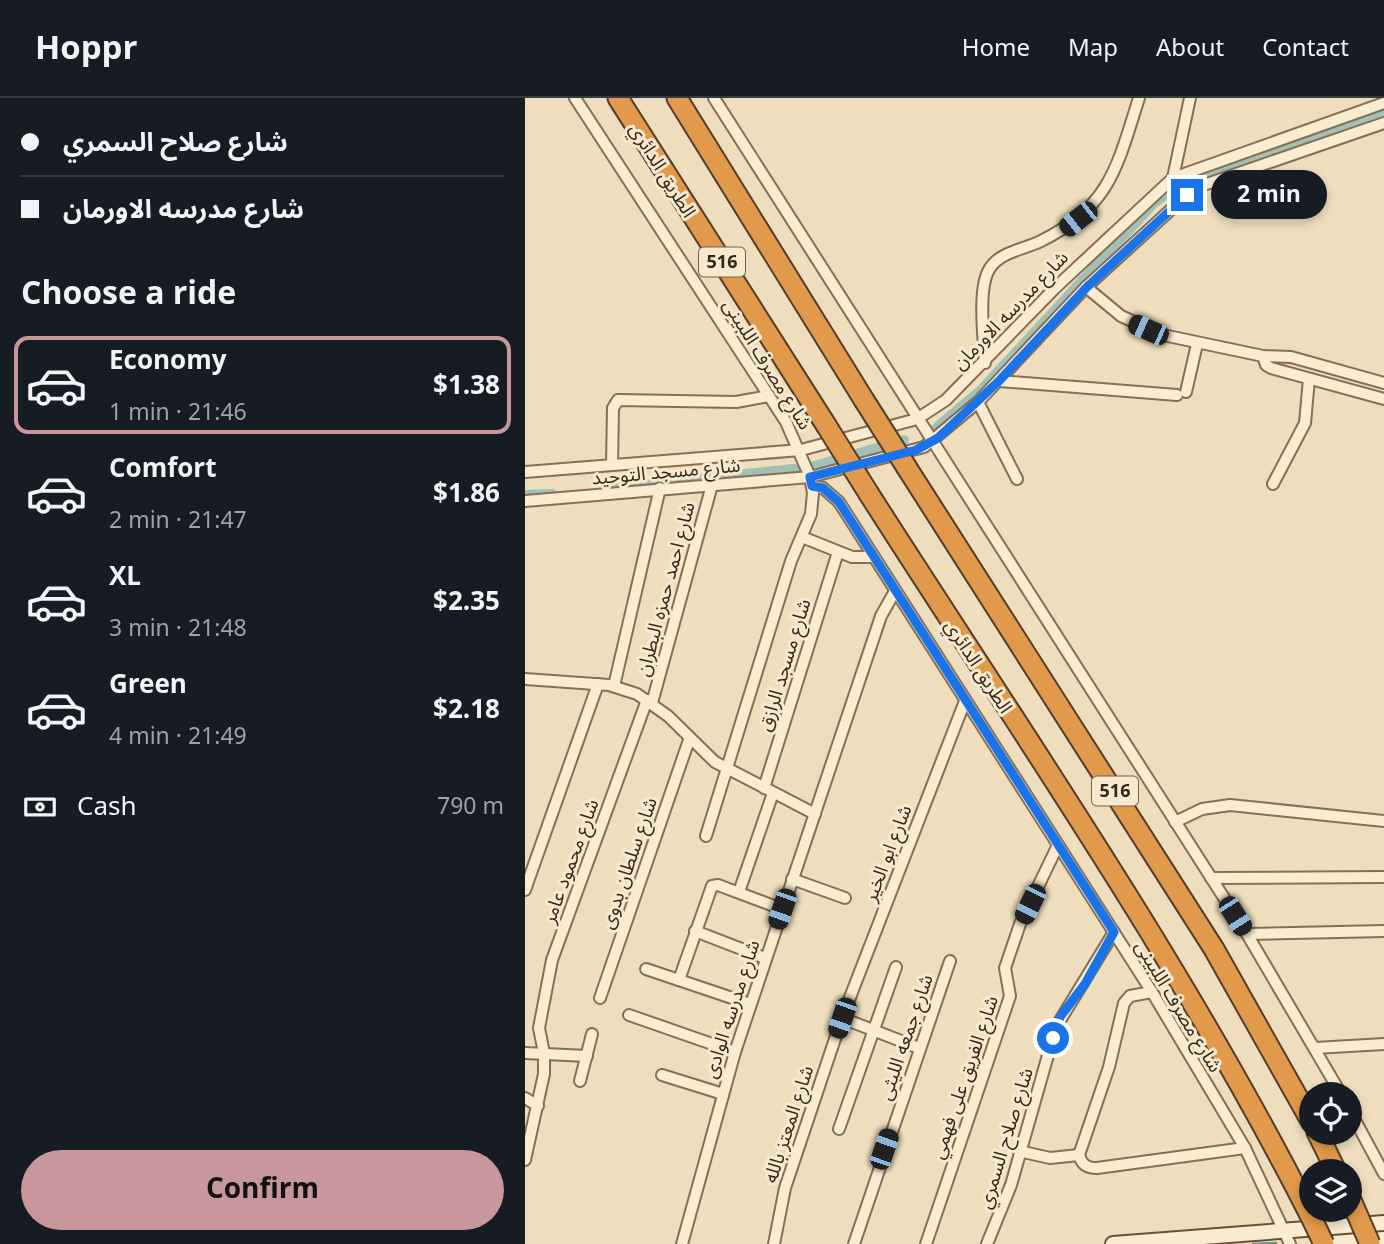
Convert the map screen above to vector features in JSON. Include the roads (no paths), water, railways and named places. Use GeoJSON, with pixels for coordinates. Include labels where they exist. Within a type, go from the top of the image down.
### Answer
{"type":"FeatureCollection","features":[{"type":"Feature","properties":{"kind":"highway","name":"الطريق الدائري"},"geometry":{"type":"LineString","coordinates":[[618,98],[1172,965],[1246,1093],[1311,1217],[1322,1244]]}},
{"type":"Feature","properties":{"kind":"highway","name":"516"},"geometry":{"type":"LineString","coordinates":[[677,98],[864,400],[1214,949],[1299,1100]]}},
{"type":"Feature","properties":{"kind":"highway"},"geometry":{"type":"LineString","coordinates":[[1360,1222],[1370,1244]]}},
{"type":"Feature","properties":{"kind":"street","name":"شارع مصرف اللبينى"},"geometry":{"type":"LineString","coordinates":[[575,98],[769,396],[801,450],[811,482],[835,497],[1152,992],[1245,1148],[1288,1237]]}},
{"type":"Feature","properties":{"kind":"street"},"geometry":{"type":"LineString","coordinates":[[714,98],[1212,878],[1334,1082]]}},
{"type":"Feature","properties":{"kind":"street"},"geometry":{"type":"LineString","coordinates":[[985,363],[984,289],[992,265],[1002,257],[1066,228],[1097,202],[1104,194],[1139,98]]}},
{"type":"Feature","properties":{"kind":"street"},"geometry":{"type":"LineString","coordinates":[[1173,178],[1191,98]]}},
{"type":"Feature","properties":{"kind":"street","name":"شارع مدرسه الاورمان"},"geometry":{"type":"LineString","coordinates":[[801,450],[917,419],[946,400],[985,363],[1053,289],[1135,209],[1173,178],[1384,103]]}},
{"type":"Feature","properties":{"kind":"street","name":"شارع مدرسه الاورمان"},"geometry":{"type":"LineString","coordinates":[[811,482],[932,443],[999,381],[1087,287],[1187,195],[1204,185],[1384,123]]}},
{"type":"Feature","properties":{"kind":"street"},"geometry":{"type":"LineString","coordinates":[[1087,287],[1109,308],[1135,324],[1197,344],[1263,356],[1291,357],[1384,383]]}},
{"type":"Feature","properties":{"kind":"street"},"geometry":{"type":"LineString","coordinates":[[999,381],[1182,393],[1197,344]]}},
{"type":"Feature","properties":{"kind":"street"},"geometry":{"type":"LineString","coordinates":[[1263,356],[1268,366],[1384,399]]}},
{"type":"Feature","properties":{"kind":"street"},"geometry":{"type":"LineString","coordinates":[[1273,484],[1305,423],[1309,379]]}},
{"type":"Feature","properties":{"kind":"street"},"geometry":{"type":"LineString","coordinates":[[612,465],[613,406],[618,400],[736,402],[769,396]]}},
{"type":"Feature","properties":{"kind":"street"},"geometry":{"type":"LineString","coordinates":[[978,402],[1017,479]]}},
{"type":"Feature","properties":{"kind":"street","name":"شارع مسجد التوحيد"},"geometry":{"type":"LineString","coordinates":[[525,472],[801,450]]}},
{"type":"Feature","properties":{"kind":"street"},"geometry":{"type":"LineString","coordinates":[[706,836],[792,561],[811,514],[811,482]]}},
{"type":"Feature","properties":{"kind":"street","name":"شارع مسجد التوحيد"},"geometry":{"type":"LineString","coordinates":[[525,501],[660,488],[811,482]]}},
{"type":"Feature","properties":{"kind":"street","name":"شارع احمد حمزه البطران"},"geometry":{"type":"LineString","coordinates":[[650,702],[712,485]]}},
{"type":"Feature","properties":{"kind":"street"},"geometry":{"type":"LineString","coordinates":[[614,686],[660,488]]}},
{"type":"Feature","properties":{"kind":"street"},"geometry":{"type":"LineString","coordinates":[[802,537],[852,557],[874,557]]}},
{"type":"Feature","properties":{"kind":"street","name":"شارع مسجد الرازق"},"geometry":{"type":"LineString","coordinates":[[739,892],[838,552]]}},
{"type":"Feature","properties":{"kind":"street","name":"شارع مدرسه الوادى"},"geometry":{"type":"LineString","coordinates":[[681,1244],[750,1003],[881,616],[895,591]]}},
{"type":"Feature","properties":{"kind":"street"},"geometry":{"type":"LineString","coordinates":[[525,679],[614,686],[650,702],[689,740],[728,769],[815,814]]}},
{"type":"Feature","properties":{"kind":"street"},"geometry":{"type":"LineString","coordinates":[[525,890],[530,863],[598,684]]}},
{"type":"Feature","properties":{"kind":"street","name":"شارع ابو الخير"},"geometry":{"type":"LineString","coordinates":[[842,1018],[965,701]]}},
{"type":"Feature","properties":{"kind":"street","name":"شارع محمود عامر"},"geometry":{"type":"LineString","coordinates":[[525,1160],[538,1106],[544,1053],[539,1028],[552,960],[650,702]]}},
{"type":"Feature","properties":{"kind":"street","name":"شارع سلطان بدوى"},"geometry":{"type":"LineString","coordinates":[[600,998],[689,740]]}},
{"type":"Feature","properties":{"kind":"street"},"geometry":{"type":"LineString","coordinates":[[1175,822],[1202,808],[1230,805],[1384,821]]}},
{"type":"Feature","properties":{"kind":"street","name":"شارع الفريق على فهمي"},"geometry":{"type":"LineString","coordinates":[[926,1244],[1010,996],[1005,968],[1016,934],[1058,845]]}},
{"type":"Feature","properties":{"kind":"street"},"geometry":{"type":"LineString","coordinates":[[1212,878],[1384,877]]}},
{"type":"Feature","properties":{"kind":"street"},"geometry":{"type":"LineString","coordinates":[[792,879],[845,898]]}},
{"type":"Feature","properties":{"kind":"street"},"geometry":{"type":"LineString","coordinates":[[679,980],[712,886],[718,885],[782,909]]}},
{"type":"Feature","properties":{"kind":"street"},"geometry":{"type":"LineString","coordinates":[[695,931],[765,958]]}},
{"type":"Feature","properties":{"kind":"street"},"geometry":{"type":"LineString","coordinates":[[1247,934],[1384,931]]}},
{"type":"Feature","properties":{"kind":"street","name":"شارع صلاح السمري"},"geometry":{"type":"LineString","coordinates":[[987,1244],[1005,1202],[1060,1017],[1085,984],[1114,932]]}},
{"type":"Feature","properties":{"kind":"street","name":"شارع جمعه الليثى"},"geometry":{"type":"LineString","coordinates":[[854,1244],[950,961]]}},
{"type":"Feature","properties":{"kind":"street"},"geometry":{"type":"LineString","coordinates":[[839,1129],[896,967]]}},
{"type":"Feature","properties":{"kind":"street"},"geometry":{"type":"LineString","coordinates":[[646,969],[750,1003]]}},
{"type":"Feature","properties":{"kind":"street"},"geometry":{"type":"LineString","coordinates":[[1152,992],[1130,996],[1123,1003],[1109,1067],[1079,1155],[1085,1166],[1091,1168],[1245,1148]]}},
{"type":"Feature","properties":{"kind":"street"},"geometry":{"type":"LineString","coordinates":[[629,1015],[735,1052]]}},
{"type":"Feature","properties":{"kind":"street"},"geometry":{"type":"LineString","coordinates":[[842,1018],[919,1048]]}},
{"type":"Feature","properties":{"kind":"street","name":"شارع المعتز بالله"},"geometry":{"type":"LineString","coordinates":[[774,1244],[785,1188],[842,1018]]}},
{"type":"Feature","properties":{"kind":"street"},"geometry":{"type":"LineString","coordinates":[[580,1081],[592,1034]]}},
{"type":"Feature","properties":{"kind":"street"},"geometry":{"type":"LineString","coordinates":[[1315,1048],[1384,1044]]}},
{"type":"Feature","properties":{"kind":"street"},"geometry":{"type":"LineString","coordinates":[[525,1053],[587,1056]]}},
{"type":"Feature","properties":{"kind":"street"},"geometry":{"type":"LineString","coordinates":[[662,1075],[723,1094]]}},
{"type":"Feature","properties":{"kind":"street"},"geometry":{"type":"LineString","coordinates":[[525,1098],[538,1106]]}},
{"type":"Feature","properties":{"kind":"street"},"geometry":{"type":"LineString","coordinates":[[1362,1133],[1384,1174]]}},
{"type":"Feature","properties":{"kind":"street"},"geometry":{"type":"LineString","coordinates":[[1019,1151],[1050,1158],[1079,1155]]}},
{"type":"Feature","properties":{"kind":"street"},"geometry":{"type":"LineString","coordinates":[[1113,1244],[1288,1237],[1384,1223]]}},
{"type":"Feature","properties":{"kind":"street"},"geometry":{"type":"LineString","coordinates":[[1322,1244],[1384,1239]]}},
{"type":"Feature","properties":{"kind":"waterway"},"geometry":{"type":"LineString","coordinates":[[937,427],[981,390],[1154,203],[1183,182],[1384,111]]}},
{"type":"Feature","properties":{"kind":"waterway"},"geometry":{"type":"LineString","coordinates":[[814,466],[904,440]]}},
{"type":"Feature","properties":{"kind":"waterway"},"geometry":{"type":"LineString","coordinates":[[607,489],[802,468]]}},
{"type":"Feature","properties":{"kind":"waterway"},"geometry":{"type":"LineString","coordinates":[[525,495],[552,494]]}},
{"type":"Feature","properties":{"kind":"waterway"},"geometry":{"type":"LineString","coordinates":[[1253,1244],[1276,1243]]}}]}
